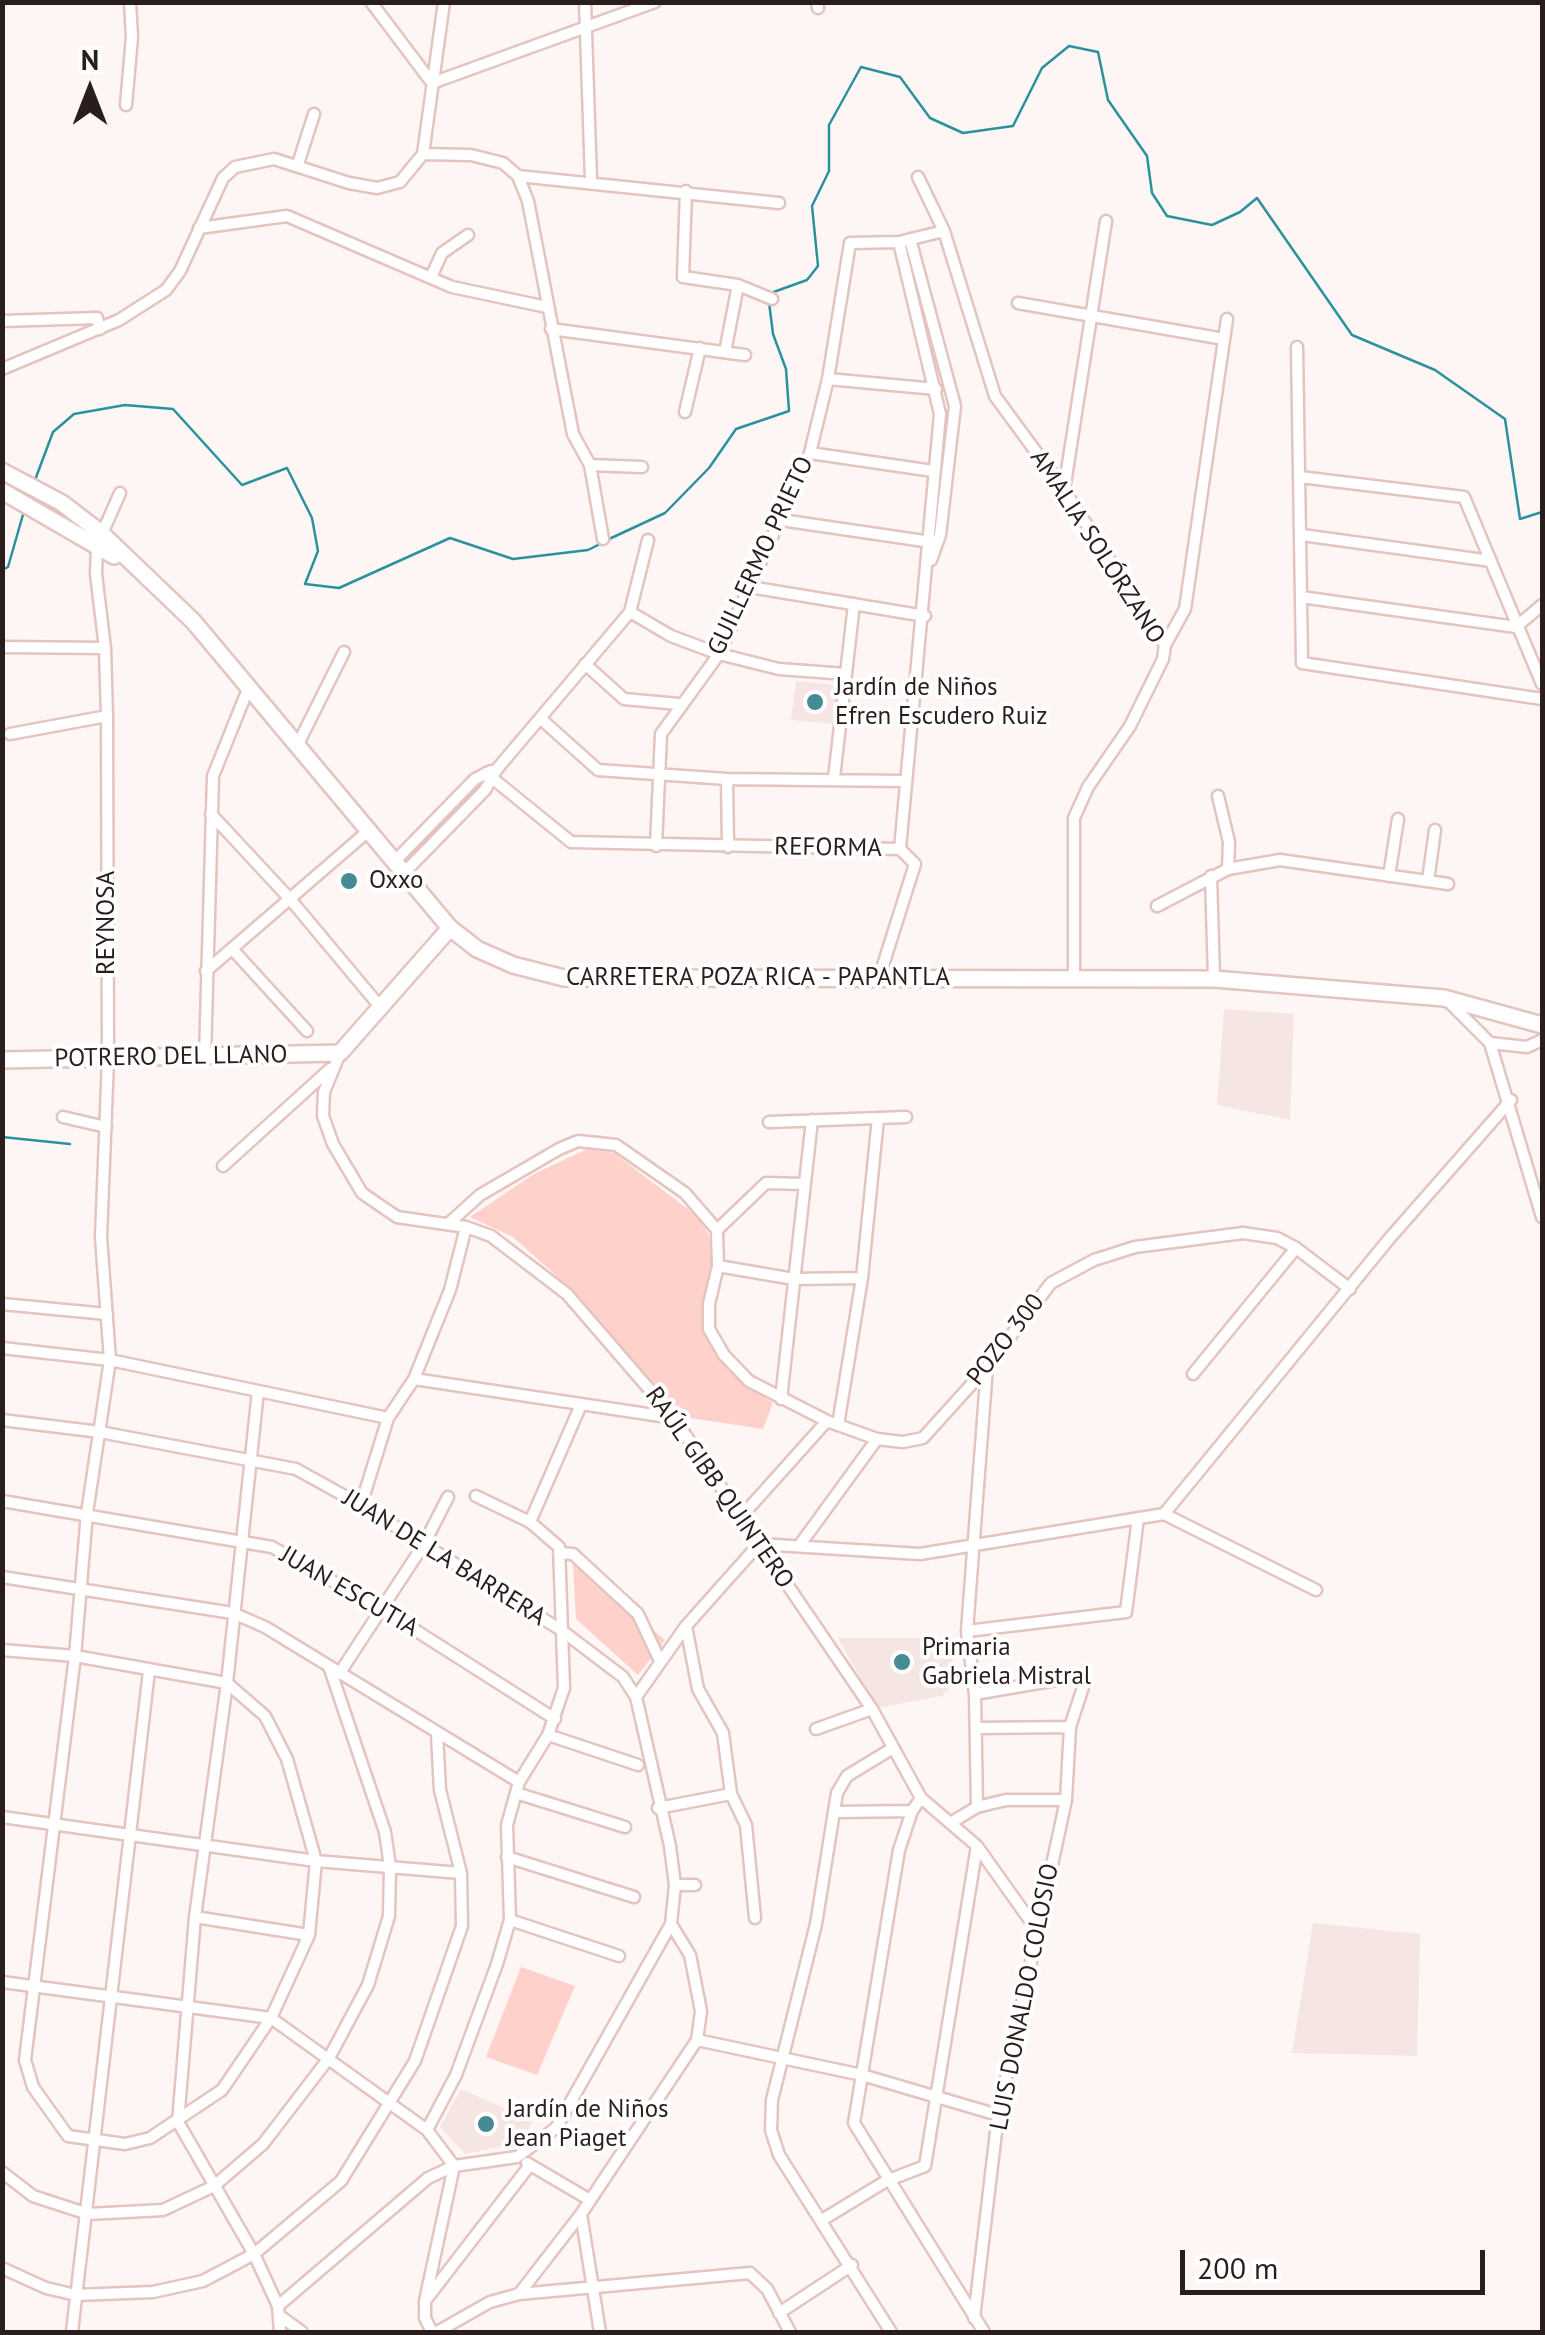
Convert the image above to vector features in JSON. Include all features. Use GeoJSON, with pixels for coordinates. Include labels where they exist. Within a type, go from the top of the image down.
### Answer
{"type":"FeatureCollection","features":[{"type":"Feature","properties":{"kind":"main road"},"geometry":{"type":"LineString","coordinates":[[4,472],[62,503],[99,539]]}},
{"type":"Feature","properties":{"kind":"main road"},"geometry":{"type":"LineString","coordinates":[[2,492],[99,539]]}},
{"type":"Feature","properties":{"kind":"main road","name":"CARRETERA POZA RICA - PAPANTLA"},"geometry":{"type":"LineString","coordinates":[[99,539],[193,621],[366,833],[450,928],[478,948],[513,965],[564,978],[1214,980],[1444,998],[1539,1019]]}},
{"type":"Feature","properties":{"kind":"main road"},"geometry":{"type":"LineString","coordinates":[[337,1059],[450,928]]}},
{"type":"Feature","properties":{"kind":"main road","name":"POTRERO DEL LLANO"},"geometry":{"type":"LineString","coordinates":[[2,1060],[204,1056],[337,1059]]}},
{"type":"Feature","properties":{"kind":"street"},"geometry":{"type":"LineString","coordinates":[[126,106],[132,37],[130,2]]}},
{"type":"Feature","properties":{"kind":"street"},"geometry":{"type":"LineString","coordinates":[[371,2],[432,83]]}},
{"type":"Feature","properties":{"kind":"street"},"geometry":{"type":"LineString","coordinates":[[2,369],[100,329],[166,290],[180,271],[223,178],[235,167],[261,158],[298,164],[349,184],[377,188],[400,182],[423,154],[444,2]]}},
{"type":"Feature","properties":{"kind":"street"},"geometry":{"type":"LineString","coordinates":[[585,2],[591,180]]}},
{"type":"Feature","properties":{"kind":"street"},"geometry":{"type":"LineString","coordinates":[[432,83],[654,2]]}},
{"type":"Feature","properties":{"kind":"street"},"geometry":{"type":"LineString","coordinates":[[298,164],[314,114]]}},
{"type":"Feature","properties":{"kind":"street"},"geometry":{"type":"LineString","coordinates":[[423,154],[472,155],[503,164],[518,176],[528,202],[573,434],[590,464],[603,539]]}},
{"type":"Feature","properties":{"kind":"street"},"geometry":{"type":"LineString","coordinates":[[518,176],[591,180],[779,203]]}},
{"type":"Feature","properties":{"kind":"street","name":"AMALIA SOLÓRZANO"},"geometry":{"type":"LineString","coordinates":[[918,177],[944,231],[995,396],[1064,490],[1164,645],[1163,659],[1130,726],[1088,787],[1074,818],[1074,979]]}},
{"type":"Feature","properties":{"kind":"street"},"geometry":{"type":"LineString","coordinates":[[686,191],[682,277],[738,286],[772,300]]}},
{"type":"Feature","properties":{"kind":"street"},"geometry":{"type":"LineString","coordinates":[[199,228],[287,216],[485,298],[547,307]]}},
{"type":"Feature","properties":{"kind":"street"},"geometry":{"type":"LineString","coordinates":[[1064,490],[1106,221]]}},
{"type":"Feature","properties":{"kind":"street"},"geometry":{"type":"LineString","coordinates":[[904,241],[944,231]]}},
{"type":"Feature","properties":{"kind":"street"},"geometry":{"type":"LineString","coordinates":[[430,277],[442,253],[468,234]]}},
{"type":"Feature","properties":{"kind":"street","name":"REFORMA"},"geometry":{"type":"LineString","coordinates":[[491,774],[571,842],[900,849],[929,564],[956,406],[904,241]]}},
{"type":"Feature","properties":{"kind":"street","name":"GUILLERMO PRIETO"},"geometry":{"type":"LineString","coordinates":[[656,846],[656,774],[661,734],[679,704],[719,654],[810,453],[828,379],[850,243],[904,241]]}},
{"type":"Feature","properties":{"kind":"street","name":"REFORMA"},"geometry":{"type":"LineString","coordinates":[[910,261],[940,414],[933,471],[932,542]]}},
{"type":"Feature","properties":{"kind":"street"},"geometry":{"type":"LineString","coordinates":[[725,352],[738,286]]}},
{"type":"Feature","properties":{"kind":"street"},"geometry":{"type":"LineString","coordinates":[[1018,303],[1224,339]]}},
{"type":"Feature","properties":{"kind":"street"},"geometry":{"type":"LineString","coordinates":[[2,321],[97,318],[100,329]]}},
{"type":"Feature","properties":{"kind":"street"},"geometry":{"type":"LineString","coordinates":[[1164,645],[1184,609],[1227,318]]}},
{"type":"Feature","properties":{"kind":"street"},"geometry":{"type":"LineString","coordinates":[[551,329],[745,355]]}},
{"type":"Feature","properties":{"kind":"street"},"geometry":{"type":"LineString","coordinates":[[1297,346],[1302,663],[1542,699]]}},
{"type":"Feature","properties":{"kind":"street"},"geometry":{"type":"LineString","coordinates":[[684,412],[700,348]]}},
{"type":"Feature","properties":{"kind":"street"},"geometry":{"type":"LineString","coordinates":[[828,379],[936,389]]}},
{"type":"Feature","properties":{"kind":"street"},"geometry":{"type":"LineString","coordinates":[[810,453],[933,471]]}},
{"type":"Feature","properties":{"kind":"street"},"geometry":{"type":"LineString","coordinates":[[590,464],[642,468]]}},
{"type":"Feature","properties":{"kind":"street"},"geometry":{"type":"LineString","coordinates":[[1300,477],[1464,497],[1542,684]]}},
{"type":"Feature","properties":{"kind":"street"},"geometry":{"type":"LineString","coordinates":[[99,539],[120,493]]}},
{"type":"Feature","properties":{"kind":"street"},"geometry":{"type":"LineString","coordinates":[[781,520],[932,542]]}},
{"type":"Feature","properties":{"kind":"street"},"geometry":{"type":"LineString","coordinates":[[1302,535],[1491,561]]}},
{"type":"Feature","properties":{"kind":"street","name":"REYNOSA"},"geometry":{"type":"LineString","coordinates":[[94,2143],[68,2136],[33,2087],[26,2060],[83,1586],[87,1513],[110,1360],[102,1237],[108,1060],[107,716],[106,648],[96,574],[99,539]]}},
{"type":"Feature","properties":{"kind":"street"},"geometry":{"type":"LineString","coordinates":[[399,868],[453,824],[630,612],[648,540]]}},
{"type":"Feature","properties":{"kind":"street"},"geometry":{"type":"LineString","coordinates":[[750,587],[925,616]]}},
{"type":"Feature","properties":{"kind":"street"},"geometry":{"type":"LineString","coordinates":[[1302,597],[1516,627],[1542,604]]}},
{"type":"Feature","properties":{"kind":"street"},"geometry":{"type":"LineString","coordinates":[[834,778],[854,604]]}},
{"type":"Feature","properties":{"kind":"street"},"geometry":{"type":"LineString","coordinates":[[630,612],[671,636],[719,654],[780,669],[846,674]]}},
{"type":"Feature","properties":{"kind":"street"},"geometry":{"type":"LineString","coordinates":[[2,648],[106,648]]}},
{"type":"Feature","properties":{"kind":"street"},"geometry":{"type":"LineString","coordinates":[[297,746],[344,652]]}},
{"type":"Feature","properties":{"kind":"street"},"geometry":{"type":"LineString","coordinates":[[585,664],[624,700],[679,704]]}},
{"type":"Feature","properties":{"kind":"street"},"geometry":{"type":"LineString","coordinates":[[204,1056],[213,776],[248,688]]}},
{"type":"Feature","properties":{"kind":"street"},"geometry":{"type":"LineString","coordinates":[[10,734],[107,716]]}},
{"type":"Feature","properties":{"kind":"street"},"geometry":{"type":"LineString","coordinates":[[541,718],[598,770],[727,779],[905,781]]}},
{"type":"Feature","properties":{"kind":"street"},"geometry":{"type":"LineString","coordinates":[[399,868],[442,813],[491,774]]}},
{"type":"Feature","properties":{"kind":"street"},"geometry":{"type":"LineString","coordinates":[[727,779],[728,847]]}},
{"type":"Feature","properties":{"kind":"street"},"geometry":{"type":"LineString","coordinates":[[1218,796],[1230,842],[1228,869]]}},
{"type":"Feature","properties":{"kind":"street"},"geometry":{"type":"LineString","coordinates":[[442,813],[453,824]]}},
{"type":"Feature","properties":{"kind":"street"},"geometry":{"type":"LineString","coordinates":[[210,814],[290,899],[382,1009]]}},
{"type":"Feature","properties":{"kind":"street"},"geometry":{"type":"LineString","coordinates":[[1389,876],[1398,819]]}},
{"type":"Feature","properties":{"kind":"street"},"geometry":{"type":"LineString","coordinates":[[1428,881],[1436,830]]}},
{"type":"Feature","properties":{"kind":"street"},"geometry":{"type":"LineString","coordinates":[[206,971],[234,951],[366,833]]}},
{"type":"Feature","properties":{"kind":"street"},"geometry":{"type":"LineString","coordinates":[[879,978],[915,864],[900,849]]}},
{"type":"Feature","properties":{"kind":"street"},"geometry":{"type":"LineString","coordinates":[[1157,906],[1228,869],[1280,860],[1448,884]]}},
{"type":"Feature","properties":{"kind":"street"},"geometry":{"type":"LineString","coordinates":[[1211,876],[1214,980]]}},
{"type":"Feature","properties":{"kind":"street"},"geometry":{"type":"LineString","coordinates":[[234,951],[307,1031]]}},
{"type":"Feature","properties":{"kind":"street"},"geometry":{"type":"LineString","coordinates":[[1444,998],[1490,1043],[1511,1100],[1542,1217]]}},
{"type":"Feature","properties":{"kind":"street"},"geometry":{"type":"LineString","coordinates":[[1490,1043],[1527,1047],[1542,1040]]}},
{"type":"Feature","properties":{"kind":"street"},"geometry":{"type":"LineString","coordinates":[[223,1166],[337,1059]]}},
{"type":"Feature","properties":{"kind":"street"},"geometry":{"type":"LineString","coordinates":[[337,1059],[324,1092],[322,1116],[332,1144],[362,1192],[398,1217],[466,1227],[450,1290],[414,1379],[388,1418],[361,1504]]}},
{"type":"Feature","properties":{"kind":"street"},"geometry":{"type":"LineString","coordinates":[[1164,1514],[1511,1100]]}},
{"type":"Feature","properties":{"kind":"street"},"geometry":{"type":"LineString","coordinates":[[63,1117],[106,1127]]}},
{"type":"Feature","properties":{"kind":"street"},"geometry":{"type":"LineString","coordinates":[[769,1122],[906,1117]]}},
{"type":"Feature","properties":{"kind":"street"},"geometry":{"type":"LineString","coordinates":[[740,1518],[832,1423],[862,1278],[878,1118]]}},
{"type":"Feature","properties":{"kind":"street"},"geometry":{"type":"LineString","coordinates":[[781,1399],[812,1120]]}},
{"type":"Feature","properties":{"kind":"street"},"geometry":{"type":"LineString","coordinates":[[448,1224],[480,1195],[559,1149],[596,1140],[616,1146],[685,1194],[717,1230],[718,1266],[794,1279],[862,1278]]}},
{"type":"Feature","properties":{"kind":"street"},"geometry":{"type":"LineString","coordinates":[[717,1230],[766,1183],[804,1184]]}},
{"type":"Feature","properties":{"kind":"street","name":"RAÚL GIBB QUINTERO"},"geometry":{"type":"LineString","coordinates":[[466,1227],[491,1236],[532,1263],[567,1294],[674,1418],[872,1709],[922,1798]]}},
{"type":"Feature","properties":{"kind":"street","name":"POZO 300"},"geometry":{"type":"LineString","coordinates":[[718,1266],[709,1304],[709,1329],[724,1354],[749,1381],[832,1423],[877,1439],[915,1442],[923,1438],[987,1367],[1051,1283],[1094,1260],[1134,1247],[1243,1232],[1276,1238],[1296,1248],[1350,1289]]}},
{"type":"Feature","properties":{"kind":"street"},"geometry":{"type":"LineString","coordinates":[[1193,1374],[1296,1248]]}},
{"type":"Feature","properties":{"kind":"street"},"geometry":{"type":"LineString","coordinates":[[2,1304],[107,1314]]}},
{"type":"Feature","properties":{"kind":"street"},"geometry":{"type":"LineString","coordinates":[[2,1348],[110,1360],[388,1418]]}},
{"type":"Feature","properties":{"kind":"street"},"geometry":{"type":"LineString","coordinates":[[977,1808],[975,1694],[967,1630],[987,1367]]}},
{"type":"Feature","properties":{"kind":"street"},"geometry":{"type":"LineString","coordinates":[[414,1379],[674,1418]]}},
{"type":"Feature","properties":{"kind":"street"},"geometry":{"type":"LineString","coordinates":[[258,1391],[227,1684],[196,1918],[178,2122],[254,2254],[279,2311],[280,2332]]}},
{"type":"Feature","properties":{"kind":"street"},"geometry":{"type":"LineString","coordinates":[[530,1522],[580,1406]]}},
{"type":"Feature","properties":{"kind":"street","name":"JUAN DE LA BARRERA"},"geometry":{"type":"LineString","coordinates":[[2,1420],[100,1432],[296,1469],[361,1504],[561,1630],[623,1677],[636,1697]]}},
{"type":"Feature","properties":{"kind":"street"},"geometry":{"type":"LineString","coordinates":[[799,1546],[877,1439]]}},
{"type":"Feature","properties":{"kind":"street"},"geometry":{"type":"LineString","coordinates":[[427,2130],[456,2075],[510,1920],[507,1825],[518,1787],[548,1735],[564,1688],[561,1553],[550,1537],[530,1522],[476,1496]]}},
{"type":"Feature","properties":{"kind":"street"},"geometry":{"type":"LineString","coordinates":[[334,1672],[382,1610],[448,1497]]}},
{"type":"Feature","properties":{"kind":"street","name":"JUAN ESCUTIA"},"geometry":{"type":"LineString","coordinates":[[2,1501],[272,1547],[382,1610],[555,1719]]}},
{"type":"Feature","properties":{"kind":"street"},"geometry":{"type":"LineString","coordinates":[[279,2311],[428,2178],[454,2166],[517,2157],[556,2128],[671,1924],[675,1885],[636,1697],[686,1626],[759,1544],[920,1554],[1164,1514],[1316,1590]]}},
{"type":"Feature","properties":{"kind":"street"},"geometry":{"type":"LineString","coordinates":[[967,1630],[1126,1612],[1138,1518]]}},
{"type":"Feature","properties":{"kind":"street"},"geometry":{"type":"LineString","coordinates":[[561,1553],[573,1554],[638,1614],[660,1661]]}},
{"type":"Feature","properties":{"kind":"street"},"geometry":{"type":"LineString","coordinates":[[2,1576],[233,1613],[265,1627],[518,1787],[625,1827]]}},
{"type":"Feature","properties":{"kind":"street"},"geometry":{"type":"LineString","coordinates":[[686,1626],[698,1689],[723,1733],[732,1794],[746,1825],[754,1876],[754,1918]]}},
{"type":"Feature","properties":{"kind":"street"},"geometry":{"type":"LineString","coordinates":[[2,1659],[3,1650],[75,1656],[227,1684],[265,1716],[287,1759],[316,1861],[309,1935],[272,2018],[222,2090],[178,2122],[137,2141],[94,2143]]}},
{"type":"Feature","properties":{"kind":"street"},"geometry":{"type":"LineString","coordinates":[[72,2332],[148,1670]]}},
{"type":"Feature","properties":{"kind":"street"},"geometry":{"type":"LineString","coordinates":[[2,2172],[33,2196],[88,2214],[163,2210],[214,2186],[262,2144],[329,2058],[368,1985],[390,1916],[385,1832],[334,1672]]}},
{"type":"Feature","properties":{"kind":"street","name":"LUIS DONALDO COLOSIO"},"geometry":{"type":"LineString","coordinates":[[974,2318],[998,2115],[1066,1800],[1070,1727],[1084,1678],[975,1694]]}},
{"type":"Feature","properties":{"kind":"street"},"geometry":{"type":"LineString","coordinates":[[816,1729],[872,1709]]}},
{"type":"Feature","properties":{"kind":"street"},"geometry":{"type":"LineString","coordinates":[[976,1728],[1070,1727]]}},
{"type":"Feature","properties":{"kind":"street"},"geometry":{"type":"LineString","coordinates":[[2,2268],[46,2288],[76,2295],[153,2292],[203,2281],[254,2254],[341,2182],[415,2060],[462,1926],[461,1873],[440,1790],[437,1734]]}},
{"type":"Feature","properties":{"kind":"street"},"geometry":{"type":"LineString","coordinates":[[548,1735],[638,1765]]}},
{"type":"Feature","properties":{"kind":"street"},"geometry":{"type":"LineString","coordinates":[[892,2332],[779,2156],[770,2130],[772,2100],[816,1924],[837,1793],[847,1776],[893,1748]]}},
{"type":"Feature","properties":{"kind":"street"},"geometry":{"type":"LineString","coordinates":[[658,1808],[732,1794]]}},
{"type":"Feature","properties":{"kind":"street"},"geometry":{"type":"LineString","coordinates":[[984,2332],[886,2181],[854,2123],[899,1850],[912,1811],[922,1798],[977,1846],[1036,1928]]}},
{"type":"Feature","properties":{"kind":"street"},"geometry":{"type":"LineString","coordinates":[[952,1822],[977,1808],[1006,1800],[1066,1800]]}},
{"type":"Feature","properties":{"kind":"street"},"geometry":{"type":"LineString","coordinates":[[835,1812],[912,1811]]}},
{"type":"Feature","properties":{"kind":"street"},"geometry":{"type":"LineString","coordinates":[[2,1817],[316,1861],[461,1873]]}},
{"type":"Feature","properties":{"kind":"street"},"geometry":{"type":"LineString","coordinates":[[822,2220],[886,2181],[925,2166],[977,1846]]}},
{"type":"Feature","properties":{"kind":"street"},"geometry":{"type":"LineString","coordinates":[[507,1857],[634,1897]]}},
{"type":"Feature","properties":{"kind":"street"},"geometry":{"type":"LineString","coordinates":[[675,1885],[695,1885]]}},
{"type":"Feature","properties":{"kind":"street"},"geometry":{"type":"LineString","coordinates":[[196,1918],[309,1935]]}},
{"type":"Feature","properties":{"kind":"street"},"geometry":{"type":"LineString","coordinates":[[510,1920],[620,1956]]}},
{"type":"Feature","properties":{"kind":"street"},"geometry":{"type":"LineString","coordinates":[[519,2294],[581,2214],[697,2040],[701,2011],[690,1955],[671,1924]]}},
{"type":"Feature","properties":{"kind":"street"},"geometry":{"type":"LineString","coordinates":[[2,1982],[272,2018],[427,2130],[454,2166],[425,2302],[425,2318],[434,2332],[490,2302],[519,2294],[750,2273],[767,2289],[790,2332]]}},
{"type":"Feature","properties":{"kind":"street"},"geometry":{"type":"LineString","coordinates":[[697,2040],[862,2075],[936,2100],[998,2115]]}},
{"type":"Feature","properties":{"kind":"street"},"geometry":{"type":"LineString","coordinates":[[517,2157],[590,2200]]}},
{"type":"Feature","properties":{"kind":"street"},"geometry":{"type":"LineString","coordinates":[[425,2302],[530,2165]]}},
{"type":"Feature","properties":{"kind":"street"},"geometry":{"type":"LineString","coordinates":[[581,2214],[596,2288],[600,2332]]}},
{"type":"Feature","properties":{"kind":"street"},"geometry":{"type":"LineString","coordinates":[[779,2312],[852,2265]]}},
{"type":"Feature","properties":{"kind":"street"},"geometry":{"type":"LineString","coordinates":[[279,2311],[302,2332]]}},
{"type":"Feature","properties":{"kind":"shaded area","name":"Jardín de Niños Efren Escudero Ruiz"},"geometry":{"type":"Polygon","coordinates":[[[796,681],[838,685],[833,724],[791,720],[796,681]]]}},
{"type":"Feature","properties":{"kind":"shaded area"},"geometry":{"type":"Polygon","coordinates":[[[1224,1009],[1294,1014],[1290,1120],[1217,1105],[1224,1009]]]}},
{"type":"Feature","properties":{"kind":"shaded area"},"geometry":{"type":"Polygon","coordinates":[[[587,1149],[614,1153],[697,1216],[709,1235],[712,1259],[703,1332],[715,1353],[744,1383],[773,1403],[763,1429],[684,1417],[552,1272],[513,1237],[470,1217],[534,1174],[587,1149]]]}},
{"type":"Feature","properties":{"kind":"shaded area"},"geometry":{"type":"Polygon","coordinates":[[[573,1564],[665,1640],[638,1675],[576,1619],[573,1564]]]}},
{"type":"Feature","properties":{"kind":"shaded area","name":"Primaria Gabriela Mistral"},"geometry":{"type":"Polygon","coordinates":[[[838,1638],[954,1638],[951,1686],[942,1696],[877,1708],[838,1638]]]}},
{"type":"Feature","properties":{"kind":"shaded area"},"geometry":{"type":"Polygon","coordinates":[[[1313,1923],[1420,1934],[1417,2056],[1292,2053],[1313,1923]]]}},
{"type":"Feature","properties":{"kind":"shaded area"},"geometry":{"type":"Polygon","coordinates":[[[521,1967],[575,1986],[537,2075],[486,2057],[521,1967]]]}},
{"type":"Feature","properties":{"kind":"shaded area","name":"Jardín de Niños Jean Piaget"},"geometry":{"type":"Polygon","coordinates":[[[461,2089],[533,2121],[523,2142],[465,2154],[440,2127],[461,2089]]]}},
{"type":"Feature","properties":{"kind":"waterway"},"geometry":{"type":"LineString","coordinates":[[768,294],[807,280],[818,266],[812,206],[829,171],[829,125],[861,67],[900,77],[930,118],[963,133],[1013,126],[1042,68],[1069,46],[1098,52],[1108,100],[1147,156],[1152,193],[1167,216],[1212,225],[1240,212],[1257,198],[1352,335],[1435,370],[1505,419],[1520,519],[1542,512]]}},
{"type":"Feature","properties":{"kind":"waterway"},"geometry":{"type":"LineString","coordinates":[[607,540],[665,513],[709,468],[736,429],[789,411],[786,369],[773,334],[769,302]]}},
{"type":"Feature","properties":{"kind":"waterway"},"geometry":{"type":"LineString","coordinates":[[35,480],[53,432],[74,414],[125,405],[173,409],[242,485],[287,468],[312,518],[318,551],[305,584],[339,588],[450,538],[513,559],[588,550],[600,544]]}},
{"type":"Feature","properties":{"kind":"waterway"},"geometry":{"type":"LineString","coordinates":[[2,570],[8,567],[24,511]]}},
{"type":"Feature","properties":{"kind":"waterway"},"geometry":{"type":"LineString","coordinates":[[2,1137],[70,1144]]}},
{"type":"Feature","properties":{"kind":"place","name":"Jardín de Niños Efren Escudero Ruiz"},"geometry":{"type":"Point","coordinates":[815,702]}},
{"type":"Feature","properties":{"kind":"place","name":"Oxxo"},"geometry":{"type":"Point","coordinates":[349,881]}},
{"type":"Feature","properties":{"kind":"place","name":"Primaria Gabriela Mistral"},"geometry":{"type":"Point","coordinates":[902,1662]}},
{"type":"Feature","properties":{"kind":"place","name":"Jardín de Niños Jean Piaget"},"geometry":{"type":"Point","coordinates":[486,2124]}}]}
